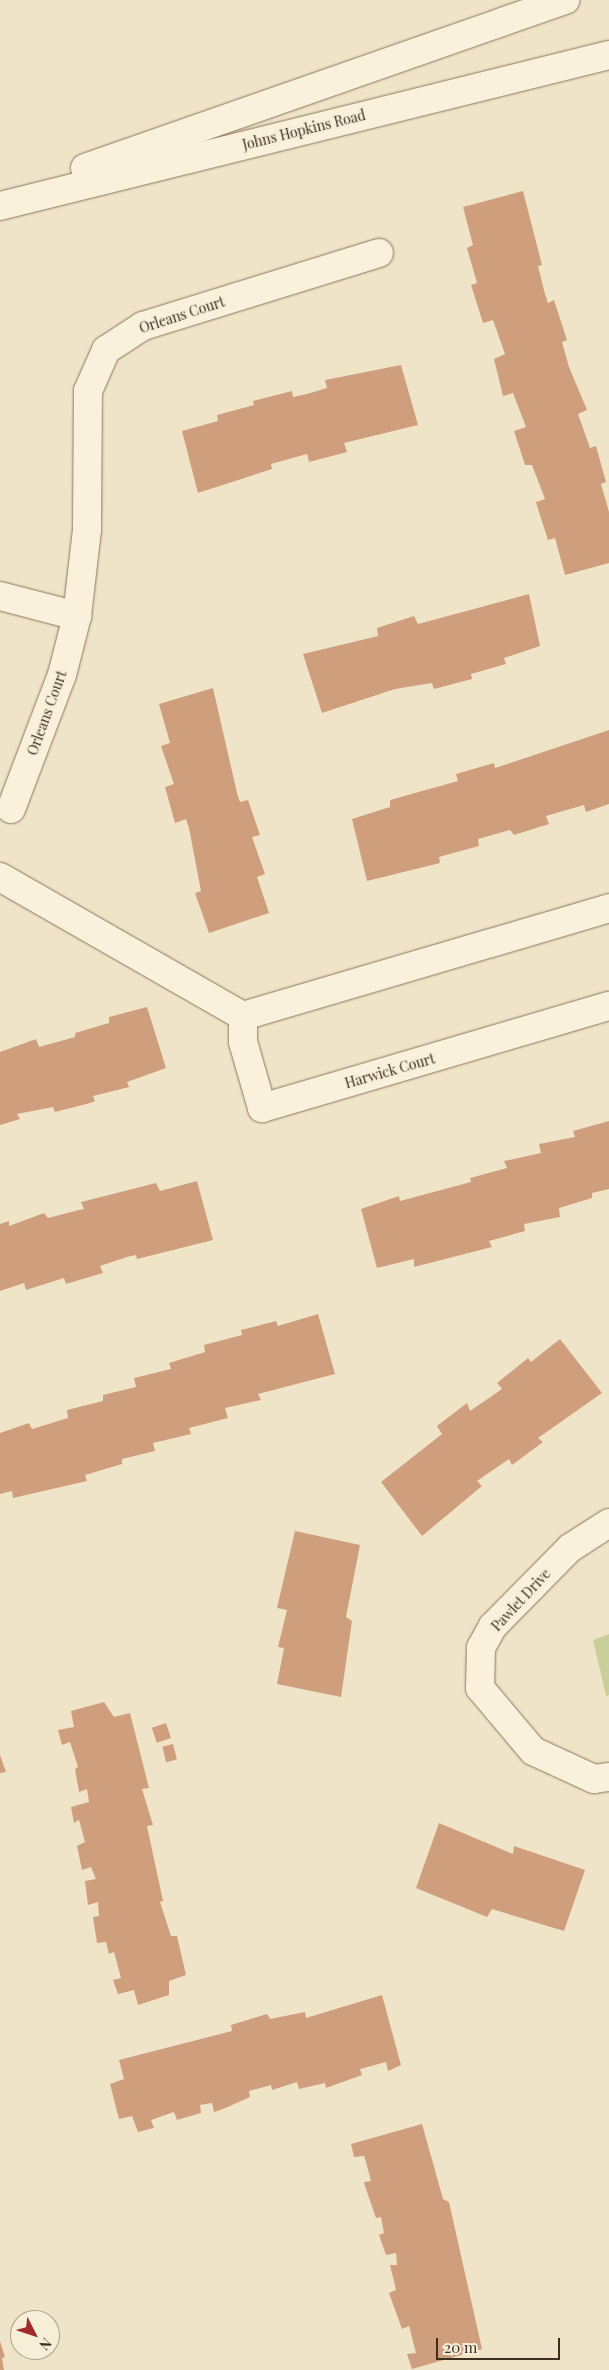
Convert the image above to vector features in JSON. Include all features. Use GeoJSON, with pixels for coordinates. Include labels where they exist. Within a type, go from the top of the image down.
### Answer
{"type":"FeatureCollection","features":[{"type":"Feature","properties":{"kind":"street"},"geometry":{"type":"LineString","coordinates":[[0,198],[565,0]]}},
{"type":"Feature","properties":{"kind":"street","name":"Johns Hopkins Road"},"geometry":{"type":"LineString","coordinates":[[0,206],[609,55]]}},
{"type":"Feature","properties":{"kind":"street","name":"Orleans Court"},"geometry":{"type":"LineString","coordinates":[[11,809],[62,675],[77,616],[88,521],[88,391],[106,350],[143,326],[379,254]]}},
{"type":"Feature","properties":{"kind":"street"},"geometry":{"type":"LineString","coordinates":[[0,596],[77,616]]}},
{"type":"Feature","properties":{"kind":"street"},"geometry":{"type":"LineString","coordinates":[[0,877],[243,1016],[609,908]]}},
{"type":"Feature","properties":{"kind":"street","name":"Harwick Court"},"geometry":{"type":"LineString","coordinates":[[243,1016],[243,1042],[262,1108],[609,1006]]}},
{"type":"Feature","properties":{"kind":"street","name":"Pawlet Drive"},"geometry":{"type":"LineString","coordinates":[[609,1523],[570,1548],[493,1626],[481,1648],[480,1688],[533,1751],[594,1779],[609,1777]]}},
{"type":"Feature","properties":{"kind":"green space"},"geometry":{"type":"Polygon","coordinates":[[[609,1634],[609,1695],[606,1696],[593,1640],[609,1634]]]}},
{"type":"Feature","properties":{"kind":"building"},"geometry":{"type":"Polygon","coordinates":[[[523,191],[542,265],[538,266],[545,294],[548,303],[554,300],[567,340],[562,342],[569,367],[587,410],[578,414],[590,448],[596,446],[606,482],[601,484],[609,512],[609,563],[565,575],[555,538],[548,540],[536,502],[545,499],[532,465],[525,465],[514,431],[526,427],[513,393],[503,396],[494,359],[505,354],[493,320],[483,323],[471,285],[477,283],[467,248],[473,245],[463,207],[523,191]]]}},
{"type":"Feature","properties":{"kind":"building"},"geometry":{"type":"Polygon","coordinates":[[[401,365],[418,425],[344,443],[347,452],[309,462],[307,454],[271,464],[272,469],[198,493],[182,431],[218,421],[217,415],[254,405],[253,401],[292,391],[293,397],[307,394],[327,388],[325,380],[401,365]]]}},
{"type":"Feature","properties":{"kind":"building"},"geometry":{"type":"Polygon","coordinates":[[[529,594],[540,646],[504,658],[506,664],[471,674],[472,679],[434,689],[432,683],[395,689],[322,713],[303,654],[378,636],[377,628],[414,616],[418,624],[529,594]]]}},
{"type":"Feature","properties":{"kind":"building"},"geometry":{"type":"Polygon","coordinates":[[[213,688],[237,793],[240,802],[248,800],[260,835],[252,837],[265,874],[257,877],[269,913],[209,933],[195,893],[201,891],[189,828],[186,819],[175,823],[165,787],[174,784],[161,746],[170,743],[159,704],[213,688]]]}},
{"type":"Feature","properties":{"kind":"building"},"geometry":{"type":"Polygon","coordinates":[[[609,730],[609,804],[586,812],[584,805],[546,816],[549,824],[514,835],[510,830],[478,839],[479,846],[439,857],[440,863],[367,881],[352,819],[390,807],[390,800],[458,781],[456,774],[494,763],[495,768],[609,730]]]}},
{"type":"Feature","properties":{"kind":"building"},"geometry":{"type":"Polygon","coordinates":[[[147,1007],[166,1068],[127,1082],[129,1087],[93,1096],[95,1101],[90,1103],[55,1112],[53,1107],[17,1114],[20,1119],[0,1125],[0,1052],[36,1039],[39,1047],[75,1037],[75,1033],[109,1023],[109,1017],[147,1007]]]}},
{"type":"Feature","properties":{"kind":"building"},"geometry":{"type":"Polygon","coordinates":[[[609,1121],[609,1189],[592,1193],[592,1198],[559,1208],[560,1217],[524,1224],[525,1231],[489,1241],[492,1247],[414,1267],[414,1259],[377,1268],[361,1209],[399,1196],[400,1201],[471,1182],[470,1178],[507,1168],[504,1161],[541,1153],[539,1144],[575,1137],[573,1131],[609,1121]]]}},
{"type":"Feature","properties":{"kind":"building"},"geometry":{"type":"Polygon","coordinates":[[[197,1181],[213,1240],[137,1259],[136,1255],[127,1257],[100,1266],[103,1273],[66,1284],[64,1278],[26,1290],[24,1283],[0,1291],[0,1224],[9,1221],[9,1226],[44,1213],[48,1218],[84,1209],[81,1202],[156,1183],[160,1191],[197,1181]]]}},
{"type":"Feature","properties":{"kind":"building"},"geometry":{"type":"Polygon","coordinates":[[[318,1314],[335,1374],[258,1394],[261,1400],[225,1408],[228,1418],[189,1428],[191,1434],[153,1443],[155,1451],[122,1459],[122,1464],[85,1475],[87,1481],[13,1498],[12,1491],[0,1494],[0,1433],[29,1423],[32,1429],[68,1418],[67,1410],[103,1401],[103,1395],[136,1387],[134,1378],[171,1369],[169,1363],[205,1352],[204,1345],[242,1335],[241,1330],[276,1321],[278,1326],[318,1314]]]}},
{"type":"Feature","properties":{"kind":"building"},"geometry":{"type":"Polygon","coordinates":[[[560,1339],[602,1393],[538,1438],[543,1442],[512,1465],[509,1459],[477,1481],[482,1486],[422,1536],[381,1482],[442,1434],[437,1426],[467,1403],[470,1411],[502,1389],[497,1383],[528,1358],[531,1362],[560,1339]]]}},
{"type":"Feature","properties":{"kind":"building"},"geometry":{"type":"Polygon","coordinates":[[[295,1531],[360,1545],[346,1617],[352,1621],[341,1697],[277,1684],[284,1648],[278,1647],[287,1610],[277,1608],[295,1531]]]}},
{"type":"Feature","properties":{"kind":"building"},"geometry":{"type":"Polygon","coordinates":[[[104,1702],[114,1717],[130,1713],[149,1788],[142,1789],[153,1825],[147,1826],[163,1901],[160,1902],[171,1936],[177,1936],[186,1975],[169,1981],[169,1995],[138,2005],[134,1990],[118,1994],[113,1980],[121,1978],[114,1952],[109,1954],[106,1942],[97,1943],[93,1917],[99,1916],[98,1902],[88,1905],[85,1881],[96,1879],[91,1867],[82,1870],[77,1846],[85,1842],[79,1820],[74,1823],[71,1807],[89,1802],[87,1789],[79,1792],[75,1769],[78,1767],[70,1742],[62,1745],[58,1730],[74,1727],[71,1711],[104,1702]]]}},
{"type":"Feature","properties":{"kind":"building"},"geometry":{"type":"Polygon","coordinates":[[[166,1723],[171,1738],[157,1743],[152,1728],[166,1723]]]}},
{"type":"Feature","properties":{"kind":"building"},"geometry":{"type":"Polygon","coordinates":[[[173,1744],[177,1760],[166,1762],[162,1747],[173,1744]]]}},
{"type":"Feature","properties":{"kind":"building"},"geometry":{"type":"Polygon","coordinates":[[[0,1755],[6,1772],[0,1773],[0,1755]]]}},
{"type":"Feature","properties":{"kind":"building"},"geometry":{"type":"Polygon","coordinates":[[[439,1823],[513,1854],[514,1846],[585,1870],[564,1931],[492,1909],[487,1917],[416,1888],[439,1823]]]}},
{"type":"Feature","properties":{"kind":"building"},"geometry":{"type":"Polygon","coordinates":[[[382,1995],[401,2065],[388,2071],[386,2062],[360,2069],[362,2075],[326,2088],[325,2083],[299,2089],[297,2082],[272,2090],[271,2085],[249,2091],[250,2097],[214,2112],[212,2103],[200,2105],[201,2113],[177,2120],[174,2112],[151,2120],[154,2128],[138,2132],[132,2116],[119,2119],[110,2084],[124,2079],[119,2060],[232,2031],[231,2025],[267,2014],[270,2019],[305,2012],[306,2018],[382,1995]]]}},
{"type":"Feature","properties":{"kind":"building"},"geometry":{"type":"Polygon","coordinates":[[[422,2124],[443,2199],[449,2202],[482,2349],[412,2369],[407,2354],[416,2353],[409,2326],[402,2329],[389,2293],[396,2290],[390,2265],[397,2265],[396,2253],[386,2255],[379,2235],[384,2233],[381,2217],[376,2218],[364,2182],[371,2181],[366,2162],[364,2156],[354,2157],[351,2144],[422,2124]]]}},
{"type":"Feature","properties":{"kind":"building"},"geometry":{"type":"Polygon","coordinates":[[[0,2341],[5,2357],[2,2358],[4,2370],[0,2370],[0,2341]]]}}]}
